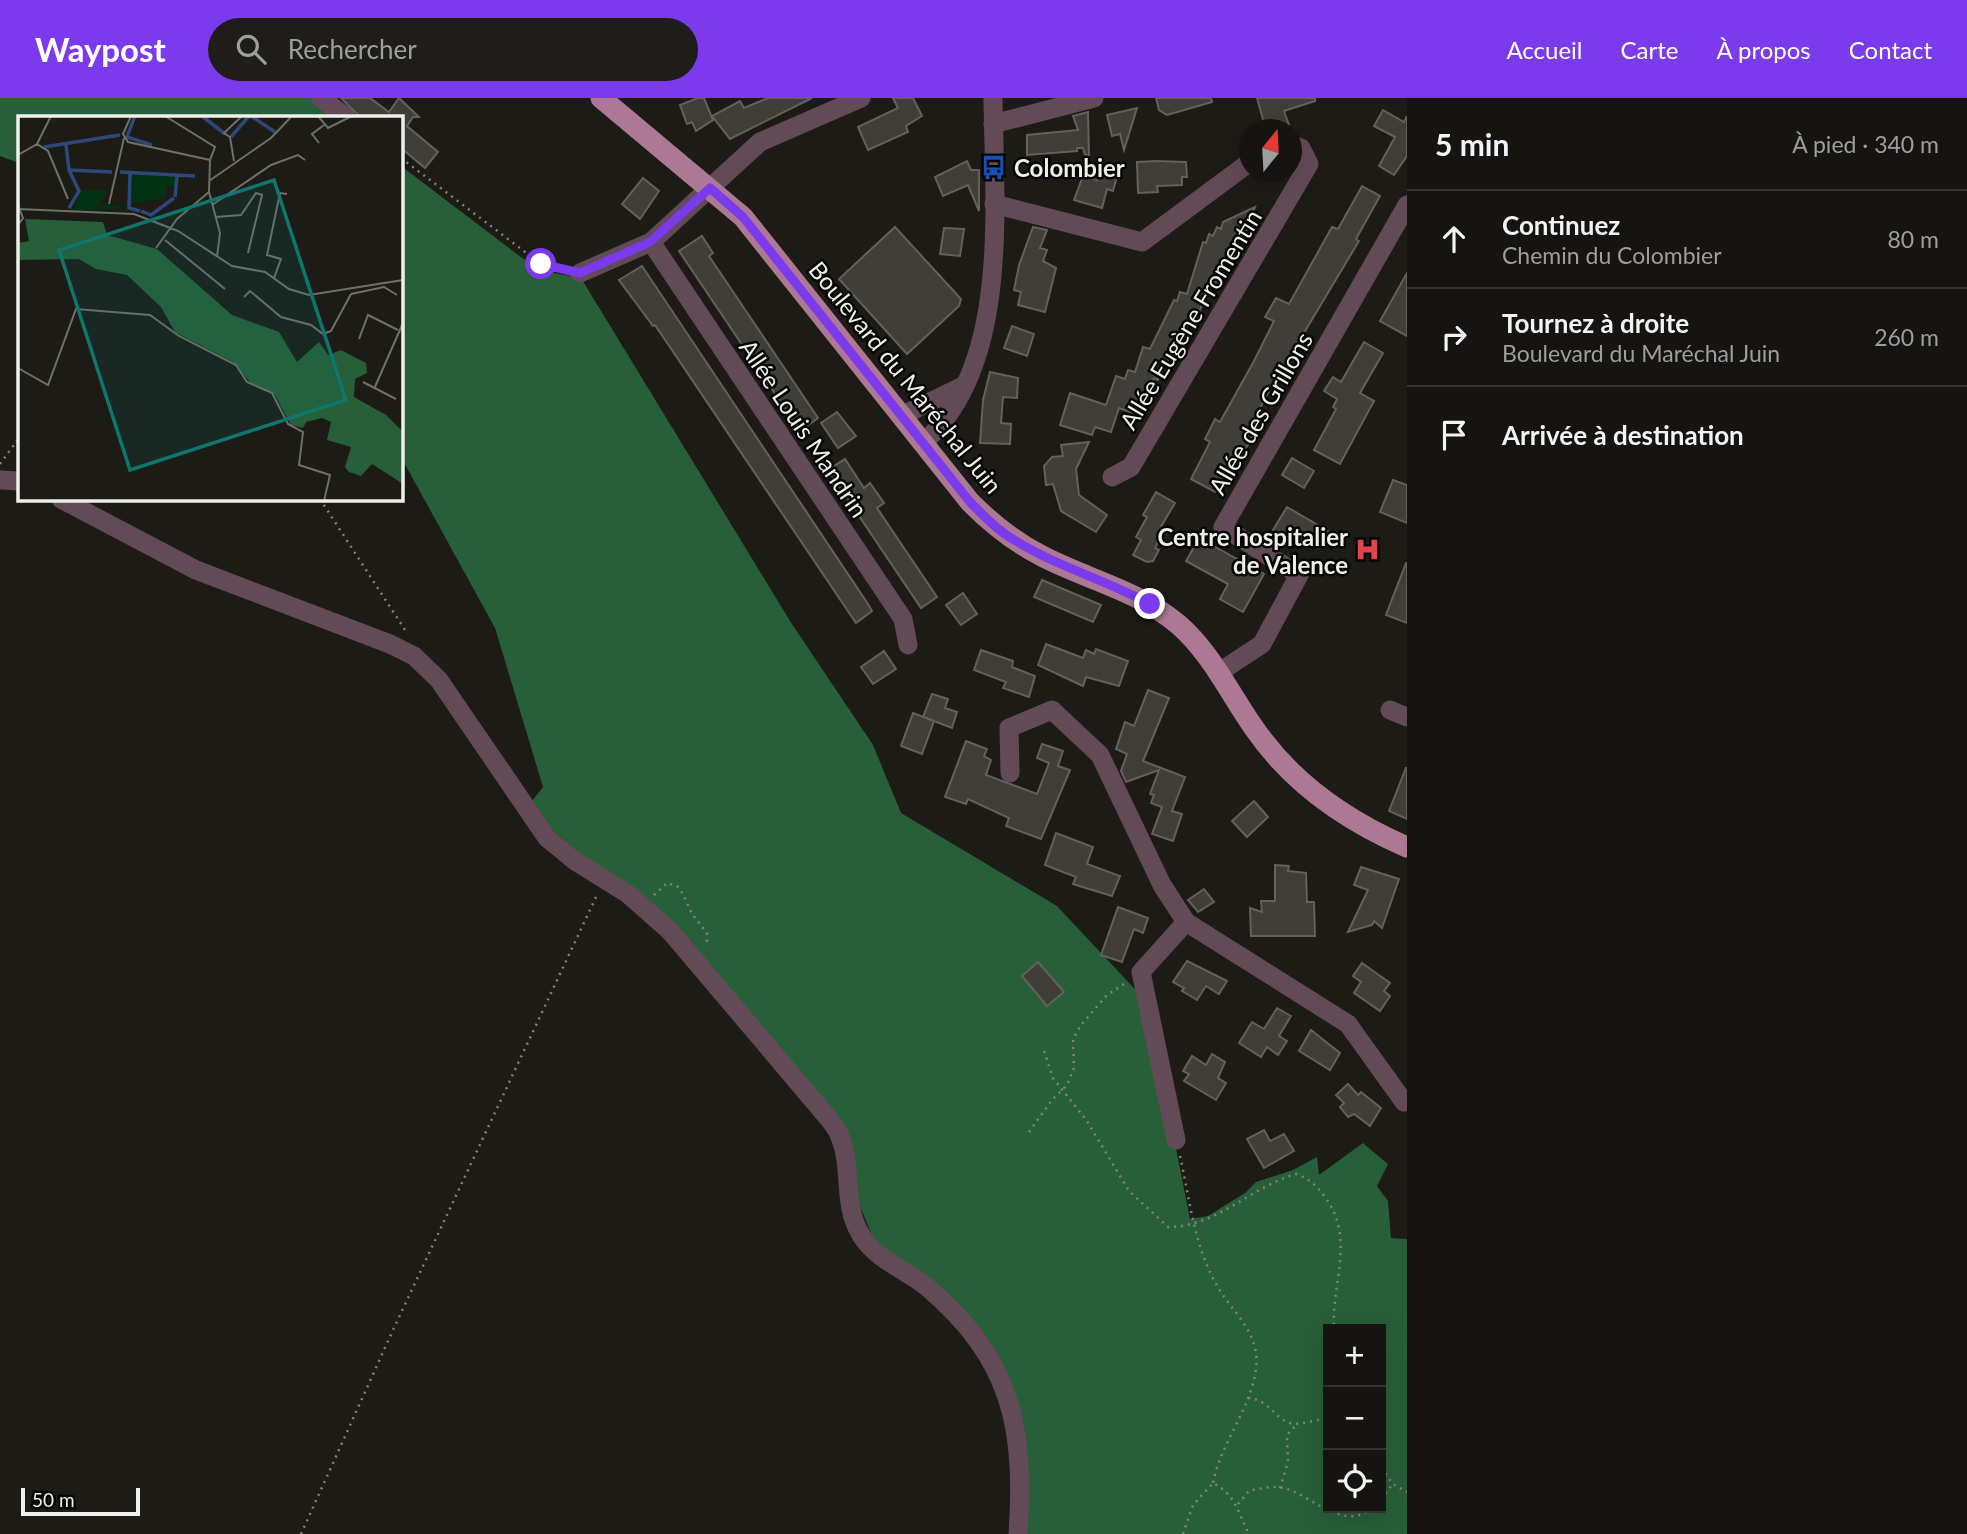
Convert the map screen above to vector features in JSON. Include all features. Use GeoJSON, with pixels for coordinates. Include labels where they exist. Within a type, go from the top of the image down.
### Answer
{"type":"FeatureCollection","features":[{"type":"Feature","properties":{"kind":"main road","name":"Boulevard du Maréchal Juin"},"geometry":{"type":"LineString","coordinates":[[601,98],[710,188],[751,226],[970,502],[993,524],[1044,558],[1122,589],[1150,604],[1179,626],[1218,673],[1254,729],[1287,769],[1333,807],[1407,847]]}},
{"type":"Feature","properties":{"kind":"street"},"geometry":{"type":"LineString","coordinates":[[321,98],[345,116]]}},
{"type":"Feature","properties":{"kind":"street"},"geometry":{"type":"LineString","coordinates":[[580,273],[650,242],[761,142],[861,98]]}},
{"type":"Feature","properties":{"kind":"street"},"geometry":{"type":"LineString","coordinates":[[924,442],[956,405],[983,332],[988,304],[994,204],[993,98]]}},
{"type":"Feature","properties":{"kind":"street"},"geometry":{"type":"LineString","coordinates":[[993,124],[1094,98]]}},
{"type":"Feature","properties":{"kind":"street","name":"Allée Eugène Fromentin"},"geometry":{"type":"LineString","coordinates":[[1302,150],[1308,164],[1302,174]]}},
{"type":"Feature","properties":{"kind":"street","name":"Allée Eugène Fromentin"},"geometry":{"type":"LineString","coordinates":[[994,204],[1142,242],[1239,170]]}},
{"type":"Feature","properties":{"kind":"street","name":"Allée Eugène Fromentin"},"geometry":{"type":"LineString","coordinates":[[1112,477],[1131,467],[1297,182]]}},
{"type":"Feature","properties":{"kind":"street","name":"Allée des Grillons"},"geometry":{"type":"LineString","coordinates":[[1218,673],[1262,644],[1299,575],[1223,527],[1407,205]]}},
{"type":"Feature","properties":{"kind":"street","name":"Allée Louis Mandrin"},"geometry":{"type":"LineString","coordinates":[[650,242],[903,619],[908,645]]}},
{"type":"Feature","properties":{"kind":"street"},"geometry":{"type":"LineString","coordinates":[[902,415],[963,386]]}},
{"type":"Feature","properties":{"kind":"street"},"geometry":{"type":"LineString","coordinates":[[0,480],[18,481]]}},
{"type":"Feature","properties":{"kind":"street"},"geometry":{"type":"LineString","coordinates":[[63,500],[195,570],[414,656],[439,680],[547,838],[575,862],[605,879],[649,912],[670,931],[829,1119],[840,1137],[852,1218],[862,1237],[880,1256],[911,1275],[950,1307],[988,1353],[1012,1410],[1018,1441],[1018,1534]]}},
{"type":"Feature","properties":{"kind":"street"},"geometry":{"type":"LineString","coordinates":[[1010,773],[1009,728],[1052,710],[1100,755],[1162,885],[1186,922],[1348,1024],[1404,1102],[1407,1101]]}},
{"type":"Feature","properties":{"kind":"street"},"geometry":{"type":"LineString","coordinates":[[1177,1140],[1141,972],[1186,922]]}},
{"type":"Feature","properties":{"kind":"path"},"geometry":{"type":"LineString","coordinates":[[402,159],[541,264],[580,273]]}},
{"type":"Feature","properties":{"kind":"path"},"geometry":{"type":"LineString","coordinates":[[0,464],[18,439]]}},
{"type":"Feature","properties":{"kind":"path"},"geometry":{"type":"LineString","coordinates":[[321,500],[411,639],[414,656]]}},
{"type":"Feature","properties":{"kind":"path"},"geometry":{"type":"LineString","coordinates":[[301,1534],[393,1330],[605,879]]}},
{"type":"Feature","properties":{"kind":"path"},"geometry":{"type":"LineString","coordinates":[[649,912],[655,893],[661,886],[667,883],[677,886],[707,933],[708,942],[700,957],[703,972]]}},
{"type":"Feature","properties":{"kind":"path"},"geometry":{"type":"LineString","coordinates":[[1029,1132],[1052,1100],[1062,1092],[1074,1069],[1073,1039],[1081,1025],[1107,995],[1141,972]]}},
{"type":"Feature","properties":{"kind":"path"},"geometry":{"type":"LineString","coordinates":[[1044,1051],[1053,1078],[1087,1121],[1140,1204],[1168,1227],[1195,1225],[1274,1181],[1296,1174],[1306,1177],[1329,1202],[1342,1240],[1334,1324]]}},
{"type":"Feature","properties":{"kind":"path"},"geometry":{"type":"LineString","coordinates":[[1177,1140],[1197,1240],[1213,1278],[1255,1342],[1256,1367],[1245,1412],[1218,1462],[1213,1483],[1193,1504],[1184,1534]]}},
{"type":"Feature","properties":{"kind":"path"},"geometry":{"type":"LineString","coordinates":[[1248,1398],[1258,1399],[1287,1423],[1297,1424],[1314,1418],[1323,1419]]}},
{"type":"Feature","properties":{"kind":"path"},"geometry":{"type":"LineString","coordinates":[[1280,1488],[1288,1462],[1287,1435],[1297,1424]]}},
{"type":"Feature","properties":{"kind":"path"},"geometry":{"type":"LineString","coordinates":[[1386,1475],[1393,1484],[1407,1492]]}},
{"type":"Feature","properties":{"kind":"path"},"geometry":{"type":"LineString","coordinates":[[1213,1483],[1225,1489],[1238,1504]]}},
{"type":"Feature","properties":{"kind":"path"},"geometry":{"type":"LineString","coordinates":[[1386,1493],[1393,1484]]}},
{"type":"Feature","properties":{"kind":"path"},"geometry":{"type":"LineString","coordinates":[[1249,1534],[1238,1515],[1238,1504],[1249,1491],[1280,1488],[1323,1506]]}},
{"type":"Feature","properties":{"kind":"path"},"geometry":{"type":"LineString","coordinates":[[1339,1513],[1358,1516],[1363,1513]]}},
{"type":"Feature","properties":{"kind":"green space"},"geometry":{"type":"Polygon","coordinates":[[[0,98],[313,98],[335,116],[18,116],[18,163],[0,156],[0,98]]]}},
{"type":"Feature","properties":{"kind":"green space"},"geometry":{"type":"Polygon","coordinates":[[[402,167],[538,270],[581,278],[790,621],[873,745],[901,813],[1057,906],[1147,1002],[1190,1219],[1208,1216],[1245,1193],[1256,1182],[1293,1170],[1317,1157],[1319,1175],[1363,1143],[1388,1164],[1377,1186],[1388,1201],[1391,1238],[1407,1239],[1407,1534],[1024,1534],[1003,1367],[875,1243],[860,1206],[851,1153],[839,1121],[595,866],[544,823],[531,802],[543,787],[495,628],[402,459],[402,167]]]}},
{"type":"Feature","properties":{"kind":"building"},"geometry":{"type":"Polygon","coordinates":[[[341,98],[370,98],[389,112],[399,98],[419,117],[413,117],[407,126],[438,152],[425,168],[402,149],[402,116],[359,116],[341,98]]]}},
{"type":"Feature","properties":{"kind":"building"},"geometry":{"type":"Polygon","coordinates":[[[704,98],[713,120],[696,131],[692,122],[687,124],[680,105],[704,98]]]}},
{"type":"Feature","properties":{"kind":"building"},"geometry":{"type":"Polygon","coordinates":[[[768,98],[812,98],[730,139],[712,116],[740,101],[744,108],[768,98]]]}},
{"type":"Feature","properties":{"kind":"building"},"geometry":{"type":"Polygon","coordinates":[[[893,98],[913,98],[922,116],[906,126],[908,132],[868,150],[858,127],[898,108],[893,98]]]}},
{"type":"Feature","properties":{"kind":"building"},"geometry":{"type":"Polygon","coordinates":[[[1156,98],[1211,98],[1212,102],[1167,115],[1159,110],[1156,98]]]}},
{"type":"Feature","properties":{"kind":"building"},"geometry":{"type":"Polygon","coordinates":[[[1257,98],[1315,98],[1315,101],[1284,111],[1287,119],[1263,119],[1257,98]]]}},
{"type":"Feature","properties":{"kind":"building"},"geometry":{"type":"Polygon","coordinates":[[[1137,108],[1124,150],[1120,134],[1112,136],[1107,115],[1137,108]]]}},
{"type":"Feature","properties":{"kind":"building"},"geometry":{"type":"Polygon","coordinates":[[[1383,110],[1404,122],[1407,116],[1407,156],[1394,175],[1379,166],[1395,137],[1374,126],[1383,110]]]}},
{"type":"Feature","properties":{"kind":"building"},"geometry":{"type":"Polygon","coordinates":[[[1088,112],[1089,155],[1085,155],[1083,148],[1077,148],[1077,151],[1027,155],[1027,135],[1078,130],[1073,116],[1088,112]]]}},
{"type":"Feature","properties":{"kind":"building"},"geometry":{"type":"Polygon","coordinates":[[[967,161],[971,170],[979,170],[979,211],[968,185],[943,196],[935,177],[967,161]]]}},
{"type":"Feature","properties":{"kind":"building"},"geometry":{"type":"Polygon","coordinates":[[[1137,162],[1186,162],[1187,177],[1182,177],[1182,185],[1157,186],[1158,192],[1138,193],[1137,162]]]}},
{"type":"Feature","properties":{"kind":"building"},"geometry":{"type":"Polygon","coordinates":[[[1100,168],[1118,173],[1113,191],[1107,189],[1102,208],[1074,200],[1083,176],[1097,180],[1100,168]]]}},
{"type":"Feature","properties":{"kind":"building"},"geometry":{"type":"Polygon","coordinates":[[[643,178],[659,191],[640,219],[622,204],[643,178]]]}},
{"type":"Feature","properties":{"kind":"building"},"geometry":{"type":"Polygon","coordinates":[[[1362,186],[1380,196],[1356,239],[1359,241],[1268,393],[1247,433],[1253,436],[1240,459],[1235,456],[1215,492],[1191,479],[1210,442],[1205,439],[1215,419],[1220,422],[1254,361],[1274,321],[1265,317],[1276,298],[1289,304],[1332,227],[1338,229],[1362,186]]]}},
{"type":"Feature","properties":{"kind":"building"},"geometry":{"type":"Polygon","coordinates":[[[1255,207],[1244,237],[1241,236],[1232,251],[1221,279],[1218,277],[1214,287],[1209,285],[1200,310],[1196,309],[1178,343],[1174,341],[1167,363],[1164,362],[1158,380],[1154,378],[1138,415],[1119,408],[1111,432],[1095,427],[1092,435],[1060,425],[1070,393],[1106,405],[1116,376],[1125,379],[1128,370],[1135,372],[1143,347],[1150,349],[1174,300],[1177,301],[1180,292],[1187,294],[1203,242],[1206,243],[1209,234],[1213,236],[1217,227],[1221,229],[1223,222],[1255,207]]]}},
{"type":"Feature","properties":{"kind":"building"},"geometry":{"type":"Polygon","coordinates":[[[895,227],[961,299],[959,306],[907,354],[839,279],[895,227]]]}},
{"type":"Feature","properties":{"kind":"building"},"geometry":{"type":"Polygon","coordinates":[[[1033,227],[1047,230],[1040,248],[1047,250],[1043,261],[1056,268],[1045,312],[1018,305],[1021,292],[1014,290],[1019,265],[1033,227]]]}},
{"type":"Feature","properties":{"kind":"building"},"geometry":{"type":"Polygon","coordinates":[[[944,228],[964,229],[960,256],[940,254],[944,228]]]}},
{"type":"Feature","properties":{"kind":"building"},"geometry":{"type":"Polygon","coordinates":[[[702,236],[713,253],[709,256],[818,418],[800,431],[679,251],[702,236]]]}},
{"type":"Feature","properties":{"kind":"building"},"geometry":{"type":"Polygon","coordinates":[[[642,266],[868,604],[872,611],[856,623],[655,325],[653,326],[619,280],[642,266]]]}},
{"type":"Feature","properties":{"kind":"building"},"geometry":{"type":"Polygon","coordinates":[[[1407,273],[1407,336],[1380,321],[1407,273]]]}},
{"type":"Feature","properties":{"kind":"building"},"geometry":{"type":"Polygon","coordinates":[[[1012,326],[1034,334],[1027,356],[1004,348],[1012,326]]]}},
{"type":"Feature","properties":{"kind":"building"},"geometry":{"type":"Polygon","coordinates":[[[1364,342],[1383,353],[1360,393],[1374,401],[1340,464],[1314,450],[1336,409],[1333,407],[1337,399],[1324,391],[1333,377],[1341,382],[1364,342]]]}},
{"type":"Feature","properties":{"kind":"building"},"geometry":{"type":"Polygon","coordinates":[[[990,372],[1018,378],[1017,398],[1003,397],[1001,423],[1011,424],[1010,444],[980,443],[983,400],[990,372]]]}},
{"type":"Feature","properties":{"kind":"building"},"geometry":{"type":"Polygon","coordinates":[[[837,412],[856,436],[838,448],[821,423],[837,412]]]}},
{"type":"Feature","properties":{"kind":"building"},"geometry":{"type":"Polygon","coordinates":[[[1089,442],[1076,469],[1079,495],[1107,515],[1096,532],[1061,511],[1053,484],[1046,485],[1044,466],[1052,457],[1063,456],[1061,445],[1089,442]]]}},
{"type":"Feature","properties":{"kind":"building"},"geometry":{"type":"Polygon","coordinates":[[[1292,458],[1314,471],[1304,488],[1282,475],[1292,458]]]}},
{"type":"Feature","properties":{"kind":"building"},"geometry":{"type":"Polygon","coordinates":[[[845,459],[864,488],[870,483],[884,503],[877,508],[937,597],[921,608],[828,470],[845,459]]]}},
{"type":"Feature","properties":{"kind":"building"},"geometry":{"type":"Polygon","coordinates":[[[1393,480],[1407,485],[1407,523],[1380,512],[1393,480]]]}},
{"type":"Feature","properties":{"kind":"building"},"geometry":{"type":"Polygon","coordinates":[[[1156,492],[1175,503],[1159,530],[1163,532],[1155,548],[1159,550],[1153,561],[1147,562],[1133,555],[1141,540],[1136,537],[1147,517],[1143,515],[1156,492]]]}},
{"type":"Feature","properties":{"kind":"building"},"geometry":{"type":"Polygon","coordinates":[[[1287,507],[1328,531],[1318,548],[1304,540],[1301,546],[1273,530],[1287,507]]]}},
{"type":"Feature","properties":{"kind":"building"},"geometry":{"type":"Polygon","coordinates":[[[1199,538],[1264,574],[1243,612],[1220,599],[1228,584],[1186,561],[1199,538]]]}},
{"type":"Feature","properties":{"kind":"building"},"geometry":{"type":"Polygon","coordinates":[[[1407,563],[1407,623],[1386,615],[1407,563]]]}},
{"type":"Feature","properties":{"kind":"building"},"geometry":{"type":"Polygon","coordinates":[[[1042,580],[1101,605],[1093,622],[1034,597],[1042,580]]]}},
{"type":"Feature","properties":{"kind":"building"},"geometry":{"type":"Polygon","coordinates":[[[963,593],[977,614],[961,625],[946,605],[963,593]]]}},
{"type":"Feature","properties":{"kind":"building"},"geometry":{"type":"Polygon","coordinates":[[[1046,644],[1083,658],[1086,650],[1094,654],[1096,649],[1128,661],[1119,686],[1086,677],[1083,686],[1038,665],[1046,644]]]}},
{"type":"Feature","properties":{"kind":"building"},"geometry":{"type":"Polygon","coordinates":[[[981,650],[1013,661],[1012,667],[1035,676],[1029,697],[1003,688],[1006,682],[974,670],[981,650]]]}},
{"type":"Feature","properties":{"kind":"building"},"geometry":{"type":"Polygon","coordinates":[[[884,651],[896,669],[873,684],[861,667],[884,651]]]}},
{"type":"Feature","properties":{"kind":"building"},"geometry":{"type":"Polygon","coordinates":[[[1148,690],[1169,698],[1143,761],[1185,777],[1172,811],[1182,814],[1173,841],[1152,834],[1162,807],[1151,803],[1154,795],[1150,794],[1159,770],[1126,782],[1121,771],[1127,754],[1116,749],[1125,722],[1134,726],[1148,690]]]}},
{"type":"Feature","properties":{"kind":"building"},"geometry":{"type":"Polygon","coordinates":[[[932,694],[948,699],[945,708],[957,712],[952,728],[923,717],[932,694]]]}},
{"type":"Feature","properties":{"kind":"building"},"geometry":{"type":"Polygon","coordinates":[[[913,713],[934,721],[922,754],[901,746],[913,713]]]}},
{"type":"Feature","properties":{"kind":"building"},"geometry":{"type":"Polygon","coordinates":[[[966,741],[987,749],[984,756],[991,760],[986,775],[1037,794],[1049,763],[1037,758],[1042,744],[1063,751],[1058,766],[1070,770],[1041,839],[1006,826],[1009,818],[968,799],[966,804],[945,797],[966,741]]]}},
{"type":"Feature","properties":{"kind":"building"},"geometry":{"type":"Polygon","coordinates":[[[1407,768],[1407,819],[1389,811],[1407,768]]]}},
{"type":"Feature","properties":{"kind":"building"},"geometry":{"type":"Polygon","coordinates":[[[1254,801],[1268,817],[1247,837],[1232,821],[1254,801]]]}},
{"type":"Feature","properties":{"kind":"building"},"geometry":{"type":"Polygon","coordinates":[[[1056,833],[1093,847],[1087,864],[1120,876],[1112,896],[1073,884],[1076,877],[1045,865],[1056,833]]]}},
{"type":"Feature","properties":{"kind":"building"},"geometry":{"type":"Polygon","coordinates":[[[1275,865],[1289,866],[1288,871],[1306,873],[1307,902],[1314,902],[1315,936],[1251,936],[1250,908],[1262,912],[1261,901],[1275,901],[1275,865]]]}},
{"type":"Feature","properties":{"kind":"building"},"geometry":{"type":"Polygon","coordinates":[[[1361,867],[1399,879],[1382,928],[1374,921],[1372,925],[1348,932],[1368,890],[1354,885],[1361,867]]]}},
{"type":"Feature","properties":{"kind":"building"},"geometry":{"type":"Polygon","coordinates":[[[1204,889],[1214,902],[1198,912],[1188,900],[1204,889]]]}},
{"type":"Feature","properties":{"kind":"building"},"geometry":{"type":"Polygon","coordinates":[[[1118,907],[1148,918],[1143,933],[1134,929],[1122,962],[1101,955],[1118,907]]]}},
{"type":"Feature","properties":{"kind":"building"},"geometry":{"type":"Polygon","coordinates":[[[1187,961],[1227,981],[1219,994],[1206,986],[1197,1000],[1173,982],[1187,961]]]}},
{"type":"Feature","properties":{"kind":"building"},"geometry":{"type":"Polygon","coordinates":[[[1038,962],[1064,992],[1047,1006],[1022,976],[1038,962]]]}},
{"type":"Feature","properties":{"kind":"building"},"geometry":{"type":"Polygon","coordinates":[[[1362,963],[1390,983],[1384,991],[1390,996],[1380,1011],[1354,993],[1361,982],[1353,976],[1362,963]]]}},
{"type":"Feature","properties":{"kind":"building"},"geometry":{"type":"Polygon","coordinates":[[[1277,1008],[1291,1016],[1279,1036],[1287,1041],[1278,1055],[1267,1047],[1261,1057],[1239,1043],[1252,1022],[1264,1029],[1277,1008]]]}},
{"type":"Feature","properties":{"kind":"building"},"geometry":{"type":"Polygon","coordinates":[[[1311,1030],[1340,1053],[1330,1070],[1299,1051],[1311,1030]]]}},
{"type":"Feature","properties":{"kind":"building"},"geometry":{"type":"Polygon","coordinates":[[[1212,1054],[1225,1062],[1218,1078],[1226,1083],[1216,1100],[1184,1081],[1189,1074],[1183,1071],[1192,1056],[1206,1065],[1212,1054]]]}},
{"type":"Feature","properties":{"kind":"building"},"geometry":{"type":"Polygon","coordinates":[[[1348,1084],[1358,1095],[1361,1092],[1381,1108],[1370,1126],[1354,1114],[1348,1117],[1340,1107],[1344,1103],[1336,1095],[1348,1084]]]}},
{"type":"Feature","properties":{"kind":"building"},"geometry":{"type":"Polygon","coordinates":[[[1264,1130],[1270,1141],[1284,1134],[1294,1151],[1264,1168],[1247,1139],[1264,1130]]]}},
{"type":"Feature","properties":{"kind":"place","name":"Colombier"},"geometry":{"type":"Point","coordinates":[994,167]}},
{"type":"Feature","properties":{"kind":"place","name":"Centre hospitalier de Valence"},"geometry":{"type":"Point","coordinates":[1368,550]}},
{"type":"Feature","properties":{"kind":"route"},"geometry":{"type":"LineString","coordinates":[[541,264],[580,273],[650,242],[710,188],[743,217],[772,251],[970,502],[993,524],[1013,540],[1044,558],[1122,589],[1150,604]]}}]}
